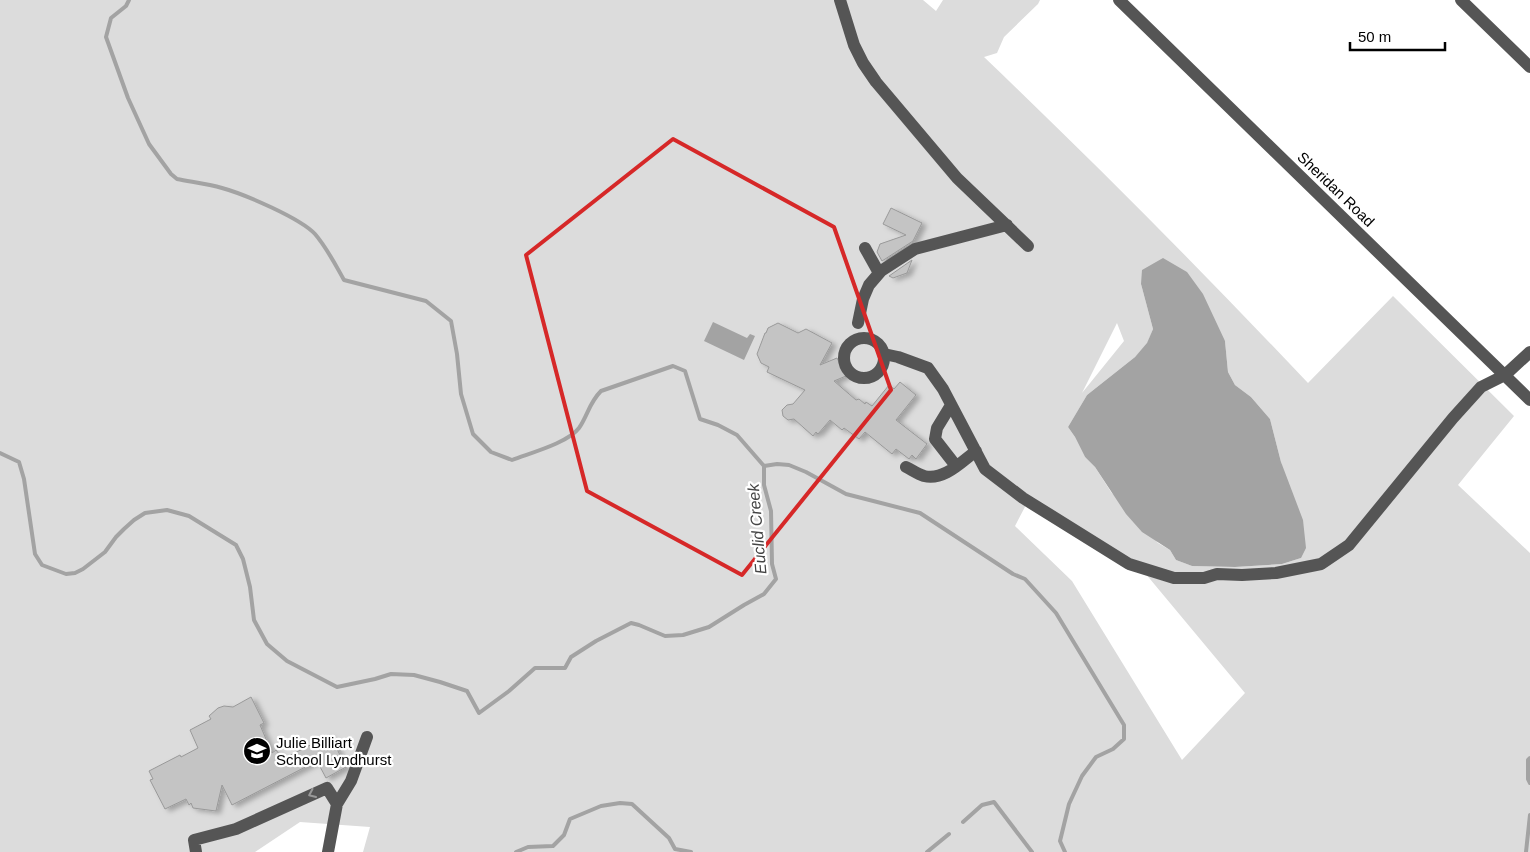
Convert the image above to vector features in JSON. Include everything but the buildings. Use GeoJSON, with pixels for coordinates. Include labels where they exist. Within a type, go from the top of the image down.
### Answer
{"type":"FeatureCollection","features":[{"type":"Feature","properties":{"kind":"street"},"geometry":{"type":"LineString","coordinates":[[840,0],[854,45],[876,82],[957,178],[1028,246]]}},
{"type":"Feature","properties":{"kind":"street","name":"Sheridan Road"},"geometry":{"type":"LineString","coordinates":[[1119,0],[1530,400]]}},
{"type":"Feature","properties":{"kind":"street"},"geometry":{"type":"LineString","coordinates":[[1461,0],[1530,68]]}},
{"type":"Feature","properties":{"kind":"street"},"geometry":{"type":"LineString","coordinates":[[858,323],[863,299],[869,285],[879,273],[915,249],[1007,225]]}},
{"type":"Feature","properties":{"kind":"street"},"geometry":{"type":"LineString","coordinates":[[865,248],[879,273]]}},
{"type":"Feature","properties":{"kind":"street"},"geometry":{"type":"LineString","coordinates":[[884,354],[928,368],[942,389],[986,469],[1023,498],[1128,564],[1174,578],[1204,578],[1216,574],[1242,576],[1276,574],[1321,564],[1349,545],[1453,418],[1482,387],[1505,375],[1530,352]]}},
{"type":"Feature","properties":{"kind":"street"},"geometry":{"type":"LineString","coordinates":[[951,405],[937,428],[935,439],[956,466]]}},
{"type":"Feature","properties":{"kind":"street"},"geometry":{"type":"LineString","coordinates":[[906,467],[922,476],[932,477],[944,474],[976,451]]}},
{"type":"Feature","properties":{"kind":"street"},"geometry":{"type":"LineString","coordinates":[[328,852],[337,804],[351,781],[367,737]]}},
{"type":"Feature","properties":{"kind":"street"},"geometry":{"type":"LineString","coordinates":[[196,852],[194,840],[236,828],[327,788],[337,804]]}},
{"type":"Feature","properties":{"kind":"highlighted area"},"geometry":{"type":"Polygon","coordinates":[[[673,139],[834,227],[891,390],[742,575],[587,491],[526,255],[673,139]]]}},
{"type":"Feature","properties":{"kind":"shaded area"},"geometry":{"type":"Polygon","coordinates":[[[0,0],[923,0],[936,11],[943,0],[1040,0],[1004,37],[997,53],[984,57],[1148,218],[1308,383],[1393,296],[1514,416],[1458,485],[1530,553],[1530,852],[363,852],[370,827],[300,822],[255,852],[0,852],[0,0]],[[1141,284],[1153,329],[1147,344],[1135,357],[1087,395],[1068,427],[1085,457],[1095,467],[1111,492],[1158,543],[1170,550],[1176,560],[1192,566],[1235,567],[1282,564],[1301,558],[1270,419],[1251,397],[1235,385],[1228,372],[1225,341],[1141,284]],[[1117,323],[1082,393],[1124,341],[1117,323]],[[1028,501],[1015,526],[1072,581],[1182,760],[1245,693],[1140,567],[1028,501]]]}},
{"type":"Feature","properties":{"kind":"shaded area"},"geometry":{"type":"Polygon","coordinates":[[[1163,258],[1187,272],[1203,294],[1225,341],[1228,372],[1235,385],[1251,397],[1270,419],[1281,462],[1303,520],[1306,548],[1301,558],[1282,564],[1235,567],[1192,566],[1176,560],[1170,550],[1142,532],[1126,514],[1095,467],[1085,457],[1068,427],[1087,395],[1135,357],[1147,343],[1153,329],[1141,284],[1142,270],[1163,258]]]}},
{"type":"Feature","properties":{"kind":"shaded area"},"geometry":{"type":"Polygon","coordinates":[[[713,322],[747,338],[750,334],[755,336],[744,360],[704,341],[713,322]]]}},
{"type":"Feature","properties":{"kind":"waterway"},"geometry":{"type":"LineString","coordinates":[[129,0],[126,6],[111,18],[106,37],[128,98],[149,144],[171,174],[177,179],[232,191],[285,214],[315,234],[327,250],[344,280],[426,301],[451,321],[461,394],[473,434],[491,452],[512,460],[558,443],[579,428],[601,391],[673,366],[685,371],[700,419],[718,425],[737,435],[764,466]]}},
{"type":"Feature","properties":{"kind":"waterway","name":"Euclid Creek"},"geometry":{"type":"LineString","coordinates":[[0,453],[19,462],[24,479],[35,554],[42,565],[66,574],[75,573],[105,552],[124,529],[145,513],[167,510],[189,516],[236,545],[243,559],[250,587],[254,620],[267,644],[287,661],[337,687],[391,674],[414,675],[440,682],[467,691],[479,713],[509,691],[535,668],[565,668],[571,657],[596,641],[631,623],[665,636],[683,635],[709,627],[764,594],[776,579],[772,564],[771,511],[764,485],[764,466],[789,465],[846,494],[920,513],[1013,574],[1025,579],[1056,613],[1124,725],[1124,739],[1113,749],[1096,757],[1082,776],[1069,804],[1060,841],[1065,852]]}},
{"type":"Feature","properties":{"kind":"waterway","name":"Euclid Creek"},"geometry":{"type":"LineString","coordinates":[[1530,758],[1528,760],[1528,779],[1530,783]]}},
{"type":"Feature","properties":{"kind":"waterway"},"geometry":{"type":"LineString","coordinates":[[963,822],[982,805],[994,802],[1032,852]]}},
{"type":"Feature","properties":{"kind":"waterway"},"geometry":{"type":"LineString","coordinates":[[516,852],[528,847],[553,846],[564,835],[570,819],[601,806],[620,803],[632,804],[669,838],[675,849],[691,852]]}},
{"type":"Feature","properties":{"kind":"waterway","name":"Euclid Creek"},"geometry":{"type":"LineString","coordinates":[[1526,852],[1530,815]]}},
{"type":"Feature","properties":{"kind":"waterway"},"geometry":{"type":"LineString","coordinates":[[927,852],[949,834]]}},
{"type":"Feature","properties":{"kind":"place","name":"Julie Billiart School Lyndhurst"},"geometry":{"type":"Point","coordinates":[257,751]}}]}
